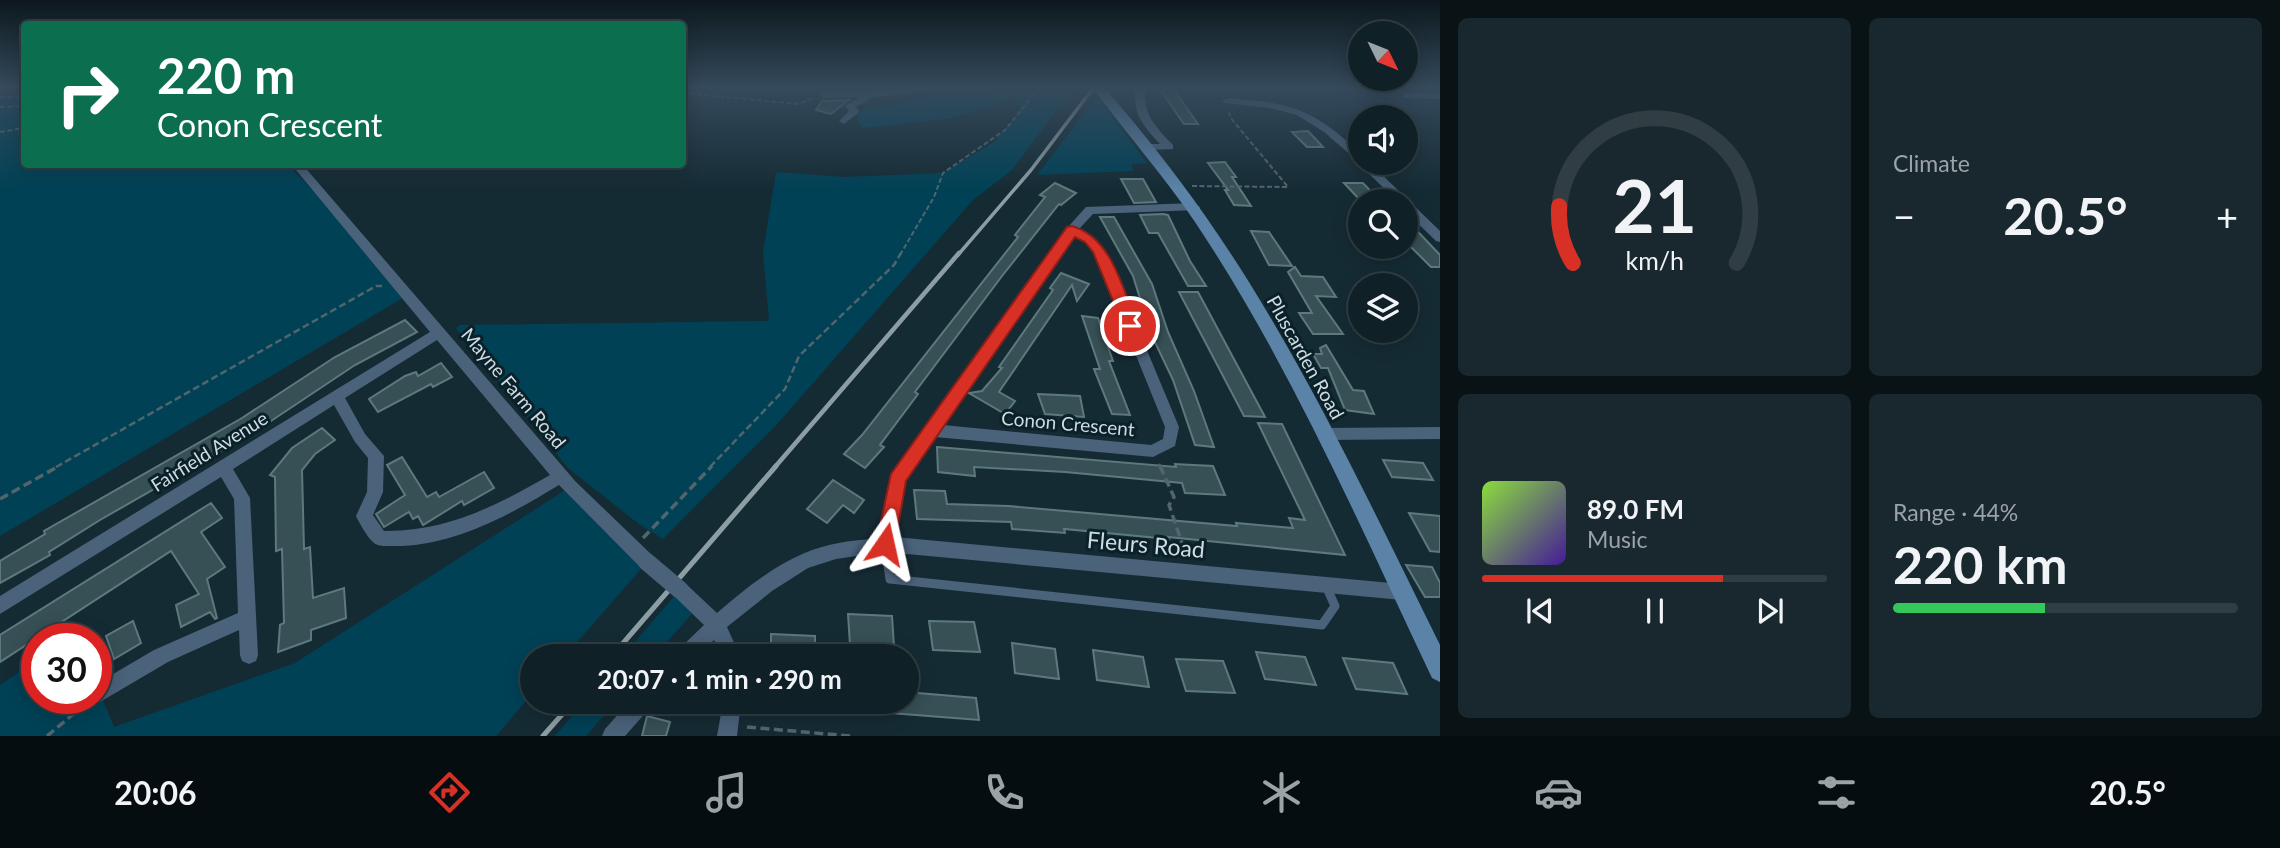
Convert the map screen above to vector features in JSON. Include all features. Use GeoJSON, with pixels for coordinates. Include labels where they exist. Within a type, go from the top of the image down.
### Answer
{"type":"FeatureCollection","features":[{"type":"Feature","properties":{"kind":"main road","name":"Pluscarden Road"},"geometry":{"type":"LineString","coordinates":[[1128,121],[1194,207],[1326,435],[1440,670]]}},
{"type":"Feature","properties":{"kind":"street"},"geometry":{"type":"LineString","coordinates":[[1146,121],[1168,147],[1148,146]]}},
{"type":"Feature","properties":{"kind":"street"},"geometry":{"type":"LineString","coordinates":[[1317,121],[1331,130],[1348,147]]}},
{"type":"Feature","properties":{"kind":"street","name":"Mayne Farm Road"},"geometry":{"type":"LineString","coordinates":[[299,168],[561,476],[647,562],[716,624]]}},
{"type":"Feature","properties":{"kind":"street"},"geometry":{"type":"LineString","coordinates":[[1376,175],[1390,189]]}},
{"type":"Feature","properties":{"kind":"street"},"geometry":{"type":"LineString","coordinates":[[885,544],[897,479],[1072,230],[1090,210],[1194,207]]}},
{"type":"Feature","properties":{"kind":"street"},"geometry":{"type":"LineString","coordinates":[[1418,217],[1440,238]]}},
{"type":"Feature","properties":{"kind":"street","name":"Conon Crescent"},"geometry":{"type":"LineString","coordinates":[[930,430],[1153,450],[1170,442],[1172,427],[1099,250],[1089,239],[1072,230]]}},
{"type":"Feature","properties":{"kind":"street","name":"Fairfield Avenue"},"geometry":{"type":"LineString","coordinates":[[0,606],[440,332]]}},
{"type":"Feature","properties":{"kind":"street"},"geometry":{"type":"LineString","coordinates":[[336,397],[360,438],[376,456],[375,492],[364,516],[380,538],[420,537],[464,524],[508,508],[561,476]]}},
{"type":"Feature","properties":{"kind":"street"},"geometry":{"type":"LineString","coordinates":[[1326,435],[1440,433]]}},
{"type":"Feature","properties":{"kind":"street"},"geometry":{"type":"LineString","coordinates":[[223,467],[242,498],[249,655]]}},
{"type":"Feature","properties":{"kind":"street","name":"Fleurs Road"},"geometry":{"type":"LineString","coordinates":[[697,644],[716,624],[772,581],[820,555],[885,544],[1402,592]]}},
{"type":"Feature","properties":{"kind":"street"},"geometry":{"type":"LineString","coordinates":[[112,685],[161,656],[246,618]]}},
{"type":"Feature","properties":{"kind":"street"},"geometry":{"type":"LineString","coordinates":[[716,624],[725,644]]}},
{"type":"Feature","properties":{"kind":"street"},"geometry":{"type":"LineString","coordinates":[[612,736],[631,714]]}},
{"type":"Feature","properties":{"kind":"lane"},"geometry":{"type":"LineString","coordinates":[[885,544],[890,579],[1322,625],[1335,606],[1324,583]]}},
{"type":"Feature","properties":{"kind":"path"},"geometry":{"type":"LineString","coordinates":[[634,548],[785,388],[799,356],[894,265],[934,197],[943,173],[1005,130],[1012,121]]}},
{"type":"Feature","properties":{"kind":"path"},"geometry":{"type":"LineString","coordinates":[[1178,186],[1288,187],[1234,121]]}},
{"type":"Feature","properties":{"kind":"path"},"geometry":{"type":"LineString","coordinates":[[0,132],[21,128]]}},
{"type":"Feature","properties":{"kind":"path"},"geometry":{"type":"LineString","coordinates":[[0,499],[376,286],[399,285]]}},
{"type":"Feature","properties":{"kind":"path"},"geometry":{"type":"LineString","coordinates":[[1153,450],[1174,497],[1169,505],[1191,571]]}},
{"type":"Feature","properties":{"kind":"path"},"geometry":{"type":"LineString","coordinates":[[47,736],[73,714]]}},
{"type":"Feature","properties":{"kind":"path"},"geometry":{"type":"LineString","coordinates":[[729,731],[850,736]]}},
{"type":"Feature","properties":{"kind":"shaded area"},"geometry":{"type":"Polygon","coordinates":[[[0,121],[21,121],[21,168],[291,168],[347,225],[408,295],[0,536],[0,121]]]}},
{"type":"Feature","properties":{"kind":"shaded area"},"geometry":{"type":"Polygon","coordinates":[[[859,121],[922,121],[862,128],[859,121]]]}},
{"type":"Feature","properties":{"kind":"shaded area"},"geometry":{"type":"Polygon","coordinates":[[[1012,121],[1048,121],[1012,170],[973,200],[779,422],[663,539],[639,524],[568,468],[456,328],[460,325],[769,321],[763,252],[776,172],[844,177],[943,173],[994,142],[1012,121]]]}},
{"type":"Feature","properties":{"kind":"shaded area"},"geometry":{"type":"Polygon","coordinates":[[[1078,121],[1115,121],[1147,163],[1132,164],[1133,171],[1037,175],[1078,121]]]}},
{"type":"Feature","properties":{"kind":"shaded area"},"geometry":{"type":"Polygon","coordinates":[[[570,487],[647,562],[575,644],[520,644],[520,708],[496,736],[0,736],[0,685],[21,671],[21,714],[109,714],[114,727],[295,663],[570,487]]]}},
{"type":"Feature","properties":{"kind":"shaded area"},"geometry":{"type":"Polygon","coordinates":[[[677,593],[695,610],[665,644],[633,644],[677,593]]]}},
{"type":"Feature","properties":{"kind":"shaded area"},"geometry":{"type":"Polygon","coordinates":[[[574,714],[605,714],[586,736],[555,736],[574,714]]]}},
{"type":"Feature","properties":{"kind":"building"},"geometry":{"type":"Polygon","coordinates":[[[1182,121],[1196,121],[1198,124],[1184,124],[1182,121]]]}},
{"type":"Feature","properties":{"kind":"building"},"geometry":{"type":"Polygon","coordinates":[[[1308,131],[1323,147],[1307,147],[1292,132],[1308,131]]]}},
{"type":"Feature","properties":{"kind":"building"},"geometry":{"type":"Polygon","coordinates":[[[1225,162],[1251,206],[1234,205],[1225,190],[1228,190],[1208,163],[1225,162]]]}},
{"type":"Feature","properties":{"kind":"building"},"geometry":{"type":"Polygon","coordinates":[[[1121,179],[1143,179],[1156,202],[1134,203],[1121,179]]]}},
{"type":"Feature","properties":{"kind":"building"},"geometry":{"type":"Polygon","coordinates":[[[1055,183],[1076,193],[1059,204],[1002,276],[915,392],[918,394],[880,445],[884,447],[865,468],[844,454],[862,435],[1018,237],[1015,235],[1045,197],[1040,195],[1055,183]]]}},
{"type":"Feature","properties":{"kind":"building"},"geometry":{"type":"Polygon","coordinates":[[[1344,183],[1363,183],[1369,189],[1350,189],[1344,183]]]}},
{"type":"Feature","properties":{"kind":"building"},"geometry":{"type":"Polygon","coordinates":[[[1140,215],[1168,215],[1190,261],[1206,286],[1188,286],[1158,233],[1149,233],[1140,215]]]}},
{"type":"Feature","properties":{"kind":"building"},"geometry":{"type":"Polygon","coordinates":[[[1100,217],[1114,217],[1152,284],[1168,332],[1194,391],[1214,447],[1195,445],[1173,380],[1151,334],[1133,276],[1100,217]]]}},
{"type":"Feature","properties":{"kind":"building"},"geometry":{"type":"Polygon","coordinates":[[[1251,231],[1269,232],[1292,266],[1269,265],[1251,231]]]}},
{"type":"Feature","properties":{"kind":"building"},"geometry":{"type":"Polygon","coordinates":[[[1418,232],[1440,255],[1440,267],[1431,267],[1418,254],[1418,232]]]}},
{"type":"Feature","properties":{"kind":"building"},"geometry":{"type":"Polygon","coordinates":[[[1295,267],[1301,276],[1323,277],[1336,297],[1316,296],[1343,334],[1313,334],[1299,313],[1312,313],[1288,272],[1295,267]]]}},
{"type":"Feature","properties":{"kind":"building"},"geometry":{"type":"Polygon","coordinates":[[[1061,273],[1089,284],[1077,301],[1072,285],[999,392],[1015,401],[1005,414],[969,393],[982,391],[1002,368],[999,367],[1053,290],[1050,288],[1061,273]]]}},
{"type":"Feature","properties":{"kind":"building"},"geometry":{"type":"Polygon","coordinates":[[[1179,292],[1198,292],[1265,417],[1244,416],[1179,292]]]}},
{"type":"Feature","properties":{"kind":"building"},"geometry":{"type":"Polygon","coordinates":[[[1082,316],[1098,318],[1113,361],[1109,361],[1130,415],[1112,414],[1094,369],[1100,369],[1082,316]]]}},
{"type":"Feature","properties":{"kind":"building"},"geometry":{"type":"Polygon","coordinates":[[[405,320],[417,332],[355,365],[259,429],[100,520],[49,552],[50,555],[0,583],[0,561],[45,534],[44,531],[242,418],[335,357],[405,320]]]}},
{"type":"Feature","properties":{"kind":"building"},"geometry":{"type":"Polygon","coordinates":[[[1326,345],[1353,390],[1364,391],[1374,414],[1345,410],[1328,368],[1321,368],[1313,354],[1322,354],[1320,348],[1326,345]]]}},
{"type":"Feature","properties":{"kind":"building"},"geometry":{"type":"Polygon","coordinates":[[[441,363],[452,377],[433,387],[431,384],[378,412],[369,399],[405,376],[416,372],[418,376],[441,363]]]}},
{"type":"Feature","properties":{"kind":"building"},"geometry":{"type":"Polygon","coordinates":[[[1038,394],[1080,396],[1084,417],[1045,414],[1038,394]]]}},
{"type":"Feature","properties":{"kind":"building"},"geometry":{"type":"Polygon","coordinates":[[[1258,423],[1282,424],[1345,555],[1168,537],[1169,539],[1064,529],[1065,533],[1012,529],[1011,522],[917,519],[914,490],[945,491],[947,504],[1008,506],[1237,526],[1236,523],[1293,528],[1289,518],[1305,520],[1258,423]]]}},
{"type":"Feature","properties":{"kind":"building"},"geometry":{"type":"Polygon","coordinates":[[[322,428],[335,440],[315,454],[302,470],[304,549],[310,547],[313,598],[344,588],[346,618],[311,630],[311,640],[278,652],[280,625],[284,623],[282,549],[276,551],[275,477],[270,475],[292,448],[322,428]]]}},
{"type":"Feature","properties":{"kind":"building"},"geometry":{"type":"Polygon","coordinates":[[[937,447],[1176,467],[1175,464],[1213,466],[1225,495],[1185,493],[1182,483],[1065,472],[974,467],[975,476],[938,472],[937,447]]]}},
{"type":"Feature","properties":{"kind":"building"},"geometry":{"type":"Polygon","coordinates":[[[402,457],[427,497],[436,492],[439,497],[484,472],[494,488],[464,505],[462,501],[423,525],[418,516],[413,519],[409,512],[384,527],[376,514],[405,495],[387,465],[402,457]]]}},
{"type":"Feature","properties":{"kind":"building"},"geometry":{"type":"Polygon","coordinates":[[[1383,460],[1423,463],[1433,480],[1392,477],[1383,460]]]}},
{"type":"Feature","properties":{"kind":"building"},"geometry":{"type":"Polygon","coordinates":[[[833,480],[864,500],[854,513],[843,505],[827,523],[807,509],[833,480]]]}},
{"type":"Feature","properties":{"kind":"building"},"geometry":{"type":"Polygon","coordinates":[[[211,503],[222,518],[201,532],[225,567],[207,579],[217,618],[210,612],[181,627],[176,605],[199,594],[171,551],[60,623],[21,623],[21,648],[0,662],[0,635],[211,503]]]}},
{"type":"Feature","properties":{"kind":"building"},"geometry":{"type":"Polygon","coordinates":[[[1409,513],[1440,516],[1440,552],[1430,551],[1409,513]]]}},
{"type":"Feature","properties":{"kind":"building"},"geometry":{"type":"Polygon","coordinates":[[[1406,565],[1432,567],[1440,583],[1440,597],[1425,597],[1406,565]]]}},
{"type":"Feature","properties":{"kind":"building"},"geometry":{"type":"Polygon","coordinates":[[[848,614],[892,616],[894,644],[850,644],[848,614]]]}},
{"type":"Feature","properties":{"kind":"building"},"geometry":{"type":"Polygon","coordinates":[[[133,621],[141,643],[114,659],[112,633],[133,621]]]}},
{"type":"Feature","properties":{"kind":"building"},"geometry":{"type":"Polygon","coordinates":[[[929,621],[974,622],[980,652],[933,650],[929,621]]]}},
{"type":"Feature","properties":{"kind":"building"},"geometry":{"type":"Polygon","coordinates":[[[771,634],[815,636],[815,644],[771,644],[771,634]]]}},
{"type":"Feature","properties":{"kind":"building"},"geometry":{"type":"Polygon","coordinates":[[[1012,643],[1055,649],[1059,679],[1015,673],[1012,643]]]}},
{"type":"Feature","properties":{"kind":"building"},"geometry":{"type":"Polygon","coordinates":[[[1093,650],[1143,657],[1149,687],[1097,680],[1093,650]]]}},
{"type":"Feature","properties":{"kind":"building"},"geometry":{"type":"Polygon","coordinates":[[[1256,652],[1305,657],[1316,685],[1265,679],[1256,652]]]}},
{"type":"Feature","properties":{"kind":"building"},"geometry":{"type":"Polygon","coordinates":[[[1343,658],[1393,663],[1407,694],[1356,689],[1343,658]]]}},
{"type":"Feature","properties":{"kind":"building"},"geometry":{"type":"Polygon","coordinates":[[[1176,659],[1223,661],[1235,693],[1186,691],[1176,659]]]}},
{"type":"Feature","properties":{"kind":"building"},"geometry":{"type":"Polygon","coordinates":[[[919,693],[976,698],[979,720],[903,714],[919,714],[919,693]]]}},
{"type":"Feature","properties":{"kind":"building"},"geometry":{"type":"Polygon","coordinates":[[[647,716],[670,722],[666,736],[642,736],[647,716]]]}},
{"type":"Feature","properties":{"kind":"railway"},"geometry":{"type":"LineString","coordinates":[[958,255],[1031,170],[1068,121]]}},
{"type":"Feature","properties":{"kind":"railway"},"geometry":{"type":"LineString","coordinates":[[775,467],[959,253]]}},
{"type":"Feature","properties":{"kind":"railway"},"geometry":{"type":"LineString","coordinates":[[622,644],[776,466]]}},
{"type":"Feature","properties":{"kind":"railway"},"geometry":{"type":"LineString","coordinates":[[543,736],[562,714]]}},
{"type":"Feature","properties":{"kind":"route"},"geometry":{"type":"LineString","coordinates":[[885,544],[897,479],[1072,230],[1089,239],[1099,250],[1130,326]]}}]}
